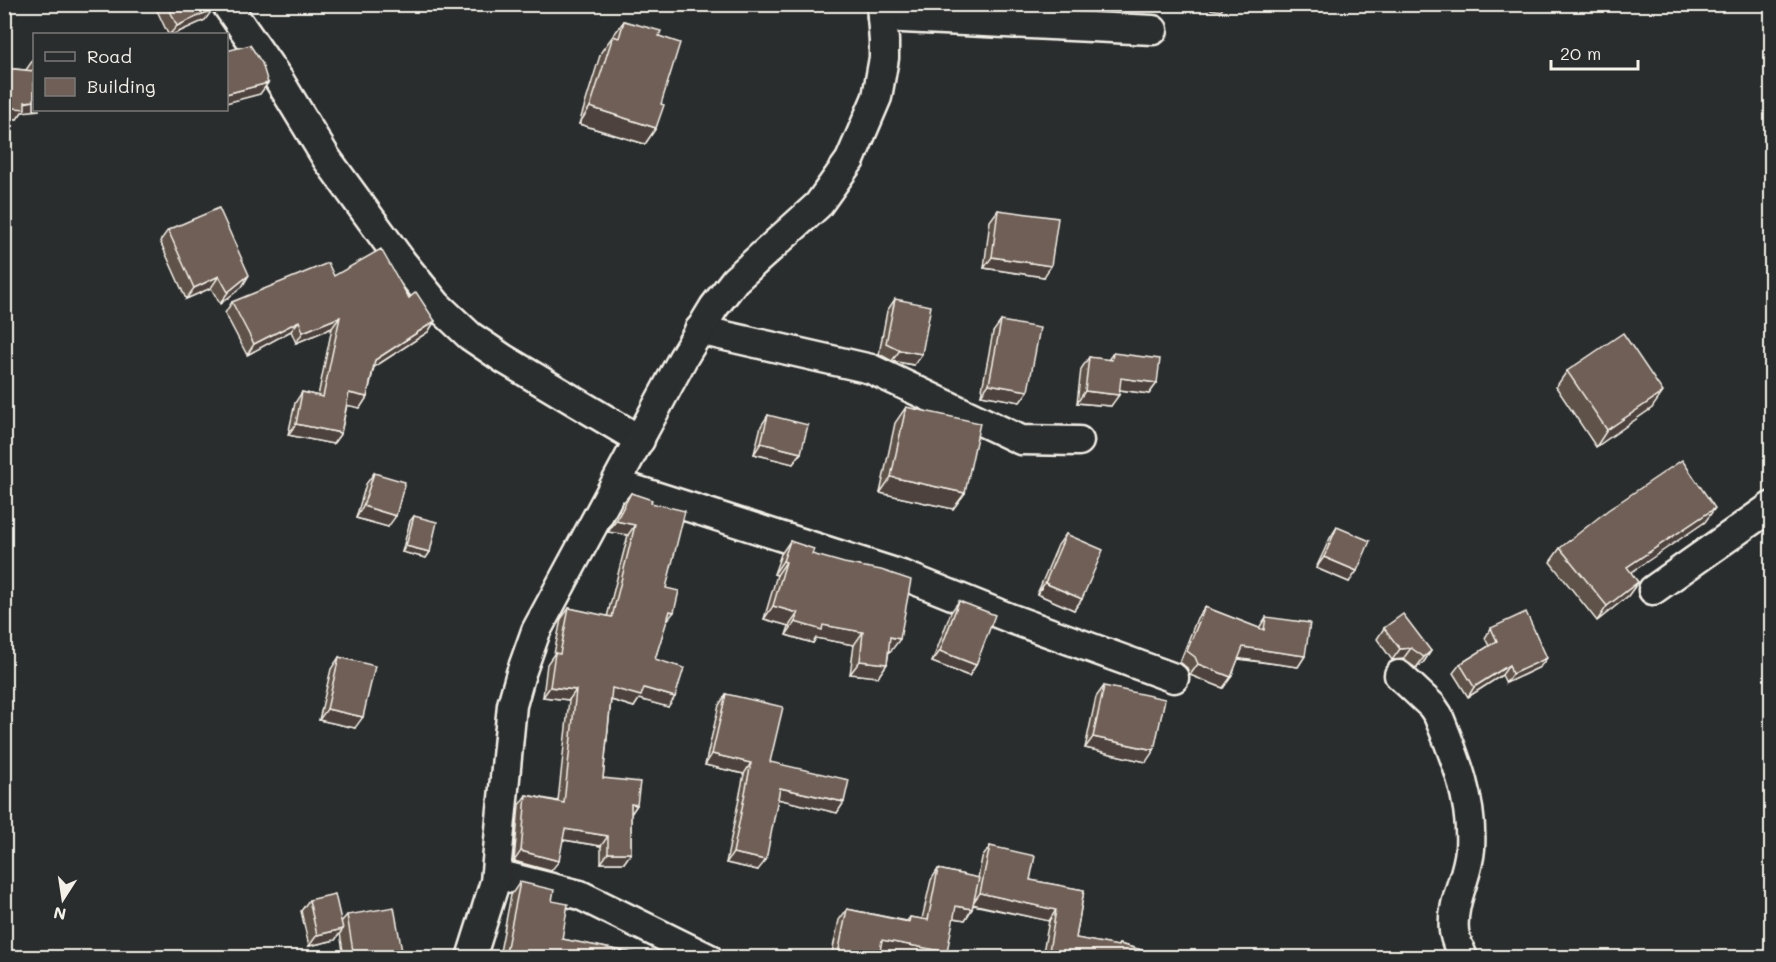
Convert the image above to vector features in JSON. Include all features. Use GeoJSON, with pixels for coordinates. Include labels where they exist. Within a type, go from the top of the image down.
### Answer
{"type":"FeatureCollection","features":[{"type":"Feature","properties":{"kind":"street"},"geometry":{"type":"LineString","coordinates":[[226,4],[279,80],[327,159],[402,262],[437,305],[470,336],[504,359],[640,440]]}},
{"type":"Feature","properties":{"kind":"street"},"geometry":{"type":"LineString","coordinates":[[471,957],[495,882],[512,705],[520,673],[536,632],[699,330],[714,307],[735,280],[818,205],[850,160],[877,97],[885,42],[881,11],[1153,30]]}},
{"type":"Feature","properties":{"kind":"street"},"geometry":{"type":"LineString","coordinates":[[699,330],[871,369],[1021,441],[1079,441]]}},
{"type":"Feature","properties":{"kind":"street"},"geometry":{"type":"LineString","coordinates":[[617,483],[905,576],[1011,619],[1174,678]]}},
{"type":"Feature","properties":{"kind":"street"},"geometry":{"type":"LineString","coordinates":[[1653,590],[1772,506]]}},
{"type":"Feature","properties":{"kind":"street"},"geometry":{"type":"LineString","coordinates":[[1399,675],[1432,706],[1438,715],[1465,786],[1470,826],[1470,850],[1467,869],[1456,904],[1454,929],[1463,957]]}},
{"type":"Feature","properties":{"kind":"street"},"geometry":{"type":"LineString","coordinates":[[496,874],[580,895],[708,957]]}},
{"type":"Feature","properties":{"kind":"building"},"geometry":{"type":"Polygon","coordinates":[[[167,4],[210,4],[213,9],[177,26],[167,4]]]}},
{"type":"Feature","properties":{"kind":"building"},"geometry":{"type":"Polygon","coordinates":[[[624,21],[661,31],[659,36],[680,43],[656,128],[590,107],[613,36],[619,38],[624,21]]]}},
{"type":"Feature","properties":{"kind":"building"},"geometry":{"type":"Polygon","coordinates":[[[250,45],[262,63],[268,83],[228,93],[228,50],[250,45]]]}},
{"type":"Feature","properties":{"kind":"building"},"geometry":{"type":"Polygon","coordinates":[[[4,68],[33,71],[33,101],[25,102],[25,109],[4,107],[4,68]]]}},
{"type":"Feature","properties":{"kind":"building"},"geometry":{"type":"Polygon","coordinates":[[[219,208],[249,275],[228,292],[219,276],[194,288],[168,230],[219,208]]]}},
{"type":"Feature","properties":{"kind":"building"},"geometry":{"type":"Polygon","coordinates":[[[998,210],[1058,218],[1051,266],[992,257],[998,210]]]}},
{"type":"Feature","properties":{"kind":"building"},"geometry":{"type":"Polygon","coordinates":[[[381,249],[409,298],[416,292],[435,321],[375,360],[367,397],[349,393],[341,433],[296,424],[302,392],[323,397],[340,317],[303,332],[299,321],[254,344],[232,302],[328,263],[334,276],[381,249]]]}},
{"type":"Feature","properties":{"kind":"building"},"geometry":{"type":"Polygon","coordinates":[[[895,299],[931,306],[922,354],[900,350],[886,343],[895,299]]]}},
{"type":"Feature","properties":{"kind":"building"},"geometry":{"type":"Polygon","coordinates":[[[1001,321],[1040,328],[1028,391],[989,384],[1001,321]]]}},
{"type":"Feature","properties":{"kind":"building"},"geometry":{"type":"Polygon","coordinates":[[[1623,333],[1663,392],[1607,430],[1567,371],[1623,333]]]}},
{"type":"Feature","properties":{"kind":"building"},"geometry":{"type":"Polygon","coordinates":[[[1113,353],[1160,359],[1157,383],[1121,378],[1119,395],[1085,391],[1089,357],[1112,360],[1113,353]]]}},
{"type":"Feature","properties":{"kind":"building"},"geometry":{"type":"Polygon","coordinates":[[[906,407],[980,423],[965,493],[891,477],[906,407]]]}},
{"type":"Feature","properties":{"kind":"building"},"geometry":{"type":"Polygon","coordinates":[[[768,415],[808,425],[801,453],[761,443],[768,415]]]}},
{"type":"Feature","properties":{"kind":"building"},"geometry":{"type":"Polygon","coordinates":[[[1682,460],[1715,508],[1627,567],[1638,582],[1607,606],[1560,548],[1608,510],[1682,460]]]}},
{"type":"Feature","properties":{"kind":"building"},"geometry":{"type":"Polygon","coordinates":[[[374,473],[405,482],[396,516],[363,506],[374,473]]]}},
{"type":"Feature","properties":{"kind":"building"},"geometry":{"type":"Polygon","coordinates":[[[631,493],[652,500],[651,503],[685,511],[666,588],[679,591],[674,612],[670,611],[655,659],[684,668],[675,697],[644,688],[641,696],[612,688],[603,778],[640,782],[637,805],[631,804],[631,853],[608,853],[608,836],[565,829],[559,861],[521,851],[526,795],[564,803],[576,690],[550,687],[555,653],[560,654],[569,608],[612,617],[635,525],[616,521],[631,493]]]}},
{"type":"Feature","properties":{"kind":"building"},"geometry":{"type":"Polygon","coordinates":[[[414,516],[437,522],[430,552],[406,546],[414,516]]]}},
{"type":"Feature","properties":{"kind":"building"},"geometry":{"type":"Polygon","coordinates":[[[1337,527],[1370,541],[1357,571],[1324,557],[1337,527]]]}},
{"type":"Feature","properties":{"kind":"building"},"geometry":{"type":"Polygon","coordinates":[[[1066,534],[1103,550],[1082,599],[1045,583],[1066,534]]]}},
{"type":"Feature","properties":{"kind":"building"},"geometry":{"type":"Polygon","coordinates":[[[790,541],[814,549],[812,554],[881,570],[911,580],[900,639],[890,637],[887,664],[860,661],[863,632],[823,625],[822,630],[795,622],[798,613],[773,606],[790,541]]]}},
{"type":"Feature","properties":{"kind":"building"},"geometry":{"type":"Polygon","coordinates":[[[959,601],[995,615],[976,665],[940,651],[959,601]]]}},
{"type":"Feature","properties":{"kind":"building"},"geometry":{"type":"Polygon","coordinates":[[[1205,607],[1264,630],[1266,617],[1310,623],[1305,656],[1243,647],[1231,677],[1198,664],[1195,657],[1187,651],[1205,607]]]}},
{"type":"Feature","properties":{"kind":"building"},"geometry":{"type":"Polygon","coordinates":[[[1526,612],[1547,658],[1512,674],[1509,665],[1474,687],[1460,664],[1497,641],[1491,628],[1526,612]]]}},
{"type":"Feature","properties":{"kind":"building"},"geometry":{"type":"Polygon","coordinates":[[[1403,614],[1431,651],[1424,657],[1411,648],[1400,649],[1384,628],[1403,614]]]}},
{"type":"Feature","properties":{"kind":"building"},"geometry":{"type":"Polygon","coordinates":[[[339,657],[375,666],[363,717],[327,709],[339,657]]]}},
{"type":"Feature","properties":{"kind":"building"},"geometry":{"type":"Polygon","coordinates":[[[1104,686],[1165,699],[1154,750],[1093,737],[1104,686]]]}},
{"type":"Feature","properties":{"kind":"building"},"geometry":{"type":"Polygon","coordinates":[[[726,694],[783,707],[770,762],[849,780],[844,802],[780,788],[766,860],[733,853],[751,763],[712,754],[726,694]]]}},
{"type":"Feature","properties":{"kind":"building"},"geometry":{"type":"Polygon","coordinates":[[[990,846],[1035,856],[1030,880],[1084,890],[1076,938],[1118,946],[1119,944],[1168,957],[1048,957],[1056,910],[980,893],[990,846]]]}},
{"type":"Feature","properties":{"kind":"building"},"geometry":{"type":"Polygon","coordinates":[[[938,869],[979,878],[972,909],[956,906],[947,952],[882,940],[879,957],[838,954],[847,909],[909,922],[910,917],[928,920],[938,869]]]}},
{"type":"Feature","properties":{"kind":"building"},"geometry":{"type":"Polygon","coordinates":[[[520,882],[554,890],[552,901],[568,904],[562,939],[652,957],[505,957],[520,882]]]}},
{"type":"Feature","properties":{"kind":"building"},"geometry":{"type":"Polygon","coordinates":[[[335,894],[343,929],[317,935],[309,900],[335,894]]]}},
{"type":"Feature","properties":{"kind":"building"},"geometry":{"type":"Polygon","coordinates":[[[394,907],[403,957],[354,957],[347,915],[394,907]]]}}]}
